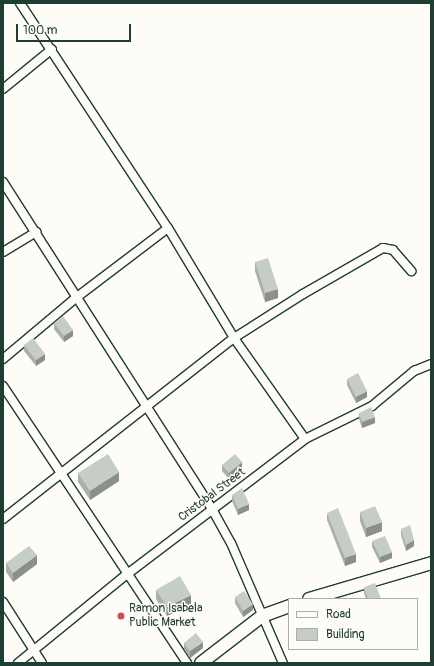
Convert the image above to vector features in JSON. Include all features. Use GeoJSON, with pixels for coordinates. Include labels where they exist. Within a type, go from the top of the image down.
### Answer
{"type":"FeatureCollection","features":[{"type":"Feature","properties":{"kind":"main road"},"geometry":{"type":"LineString","coordinates":[[313,598],[430,567]]}},
{"type":"Feature","properties":{"kind":"main road"},"geometry":{"type":"LineString","coordinates":[[201,663],[262,616],[288,606]]}},
{"type":"Feature","properties":{"kind":"street"},"geometry":{"type":"LineString","coordinates":[[20,3],[52,49],[168,228],[234,338],[305,439]]}},
{"type":"Feature","properties":{"kind":"street"},"geometry":{"type":"LineString","coordinates":[[3,89],[52,49]]}},
{"type":"Feature","properties":{"kind":"street"},"geometry":{"type":"LineString","coordinates":[[3,182],[147,404],[212,509],[231,543],[283,663]]}},
{"type":"Feature","properties":{"kind":"street"},"geometry":{"type":"LineString","coordinates":[[3,359],[77,297],[168,228]]}},
{"type":"Feature","properties":{"kind":"street"},"geometry":{"type":"LineString","coordinates":[[3,252],[36,232]]}},
{"type":"Feature","properties":{"kind":"street"},"geometry":{"type":"LineString","coordinates":[[3,519],[147,404],[234,338],[302,294],[382,248],[393,250],[411,271]]}},
{"type":"Feature","properties":{"kind":"street","name":"Cristobal Street"},"geometry":{"type":"LineString","coordinates":[[18,663],[126,575],[305,439],[372,406],[411,374],[431,364]]}},
{"type":"Feature","properties":{"kind":"street"},"geometry":{"type":"LineString","coordinates":[[3,386],[126,575],[187,663]]}},
{"type":"Feature","properties":{"kind":"street"},"geometry":{"type":"LineString","coordinates":[[3,602],[42,663]]}},
{"type":"Feature","properties":{"kind":"building"},"geometry":{"type":"Polygon","coordinates":[[[268,258],[278,289],[265,293],[255,262],[268,258]]]}},
{"type":"Feature","properties":{"kind":"building"},"geometry":{"type":"Polygon","coordinates":[[[63,316],[73,330],[64,336],[54,323],[63,316]]]}},
{"type":"Feature","properties":{"kind":"building"},"geometry":{"type":"Polygon","coordinates":[[[33,338],[45,354],[36,360],[24,345],[33,338]]]}},
{"type":"Feature","properties":{"kind":"building"},"geometry":{"type":"Polygon","coordinates":[[[358,373],[367,391],[356,397],[347,379],[358,373]]]}},
{"type":"Feature","properties":{"kind":"building"},"geometry":{"type":"Polygon","coordinates":[[[371,407],[375,417],[362,422],[359,413],[371,407]]]}},
{"type":"Feature","properties":{"kind":"building"},"geometry":{"type":"Polygon","coordinates":[[[108,454],[119,472],[90,491],[78,473],[108,454]]]}},
{"type":"Feature","properties":{"kind":"building"},"geometry":{"type":"Polygon","coordinates":[[[235,454],[242,462],[229,473],[222,465],[235,454]]]}},
{"type":"Feature","properties":{"kind":"building"},"geometry":{"type":"Polygon","coordinates":[[[242,488],[249,504],[238,509],[232,495],[242,488]]]}},
{"type":"Feature","properties":{"kind":"building"},"geometry":{"type":"Polygon","coordinates":[[[375,506],[382,522],[366,528],[360,512],[375,506]]]}},
{"type":"Feature","properties":{"kind":"building"},"geometry":{"type":"Polygon","coordinates":[[[338,508],[356,554],[345,558],[327,513],[338,508]]]}},
{"type":"Feature","properties":{"kind":"building"},"geometry":{"type":"Polygon","coordinates":[[[410,525],[414,540],[406,545],[401,529],[410,525]]]}},
{"type":"Feature","properties":{"kind":"building"},"geometry":{"type":"Polygon","coordinates":[[[385,536],[392,552],[380,557],[372,541],[385,536]]]}},
{"type":"Feature","properties":{"kind":"building"},"geometry":{"type":"Polygon","coordinates":[[[29,546],[37,555],[13,573],[6,563],[29,546]]]}},
{"type":"Feature","properties":{"kind":"building"},"geometry":{"type":"Polygon","coordinates":[[[180,576],[191,595],[167,607],[156,590],[180,576]]]}},
{"type":"Feature","properties":{"kind":"building"},"geometry":{"type":"Polygon","coordinates":[[[375,583],[381,598],[368,598],[364,587],[375,583]]]}},
{"type":"Feature","properties":{"kind":"building"},"geometry":{"type":"Polygon","coordinates":[[[244,591],[253,604],[243,611],[235,597],[244,591]]]}},
{"type":"Feature","properties":{"kind":"building"},"geometry":{"type":"Polygon","coordinates":[[[196,633],[203,642],[190,651],[184,643],[196,633]]]}},
{"type":"Feature","properties":{"kind":"place","name":"Ramon Isabela Public Market"},"geometry":{"type":"Point","coordinates":[121,616]}}]}
